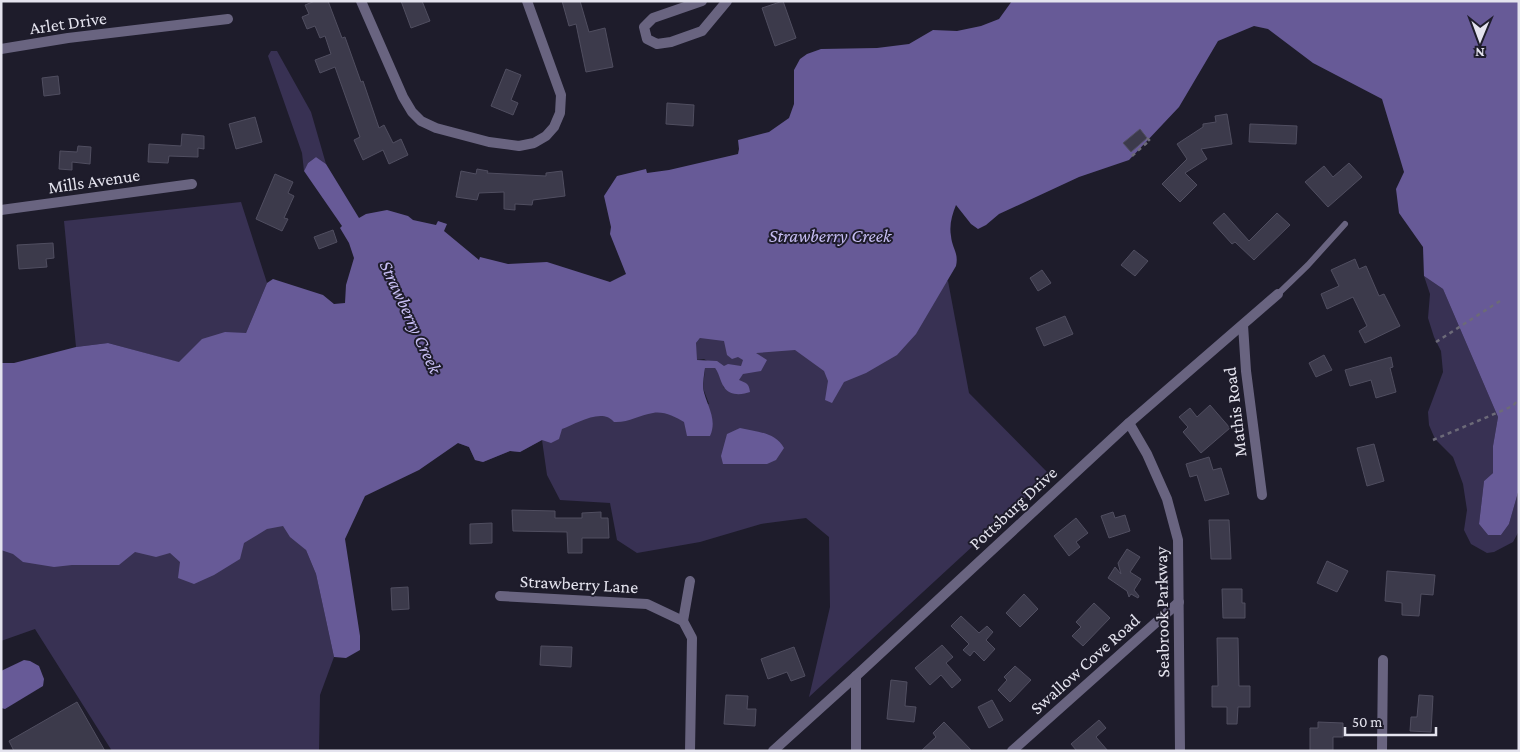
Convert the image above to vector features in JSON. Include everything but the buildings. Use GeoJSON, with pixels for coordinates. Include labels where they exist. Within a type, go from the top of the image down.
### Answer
{"type":"FeatureCollection","features":[{"type":"Feature","properties":{"kind":"street"},"geometry":{"type":"LineString","coordinates":[[361,1],[403,97],[412,112],[421,121],[436,128],[489,142],[518,146],[534,143],[546,136],[554,127],[560,112],[561,96],[526,1]]}},
{"type":"Feature","properties":{"kind":"street"},"geometry":{"type":"LineString","coordinates":[[702,1],[653,18],[644,27],[647,39],[657,44],[671,42],[702,31],[728,1]]}},
{"type":"Feature","properties":{"kind":"street","name":"Arlet Drive"},"geometry":{"type":"LineString","coordinates":[[1,49],[68,38],[228,19]]}},
{"type":"Feature","properties":{"kind":"street","name":"Mills Avenue"},"geometry":{"type":"LineString","coordinates":[[1,210],[192,184]]}},
{"type":"Feature","properties":{"kind":"street","name":"Pottsburg Drive"},"geometry":{"type":"LineString","coordinates":[[773,751],[1129,423],[1278,294]]}},
{"type":"Feature","properties":{"kind":"street","name":"Mathis Road"},"geometry":{"type":"LineString","coordinates":[[1243,324],[1246,371],[1262,495]]}},
{"type":"Feature","properties":{"kind":"street","name":"Seabrook Parkway"},"geometry":{"type":"LineString","coordinates":[[1129,423],[1147,454],[1166,499],[1178,540],[1180,751]]}},
{"type":"Feature","properties":{"kind":"street"},"geometry":{"type":"LineString","coordinates":[[690,581],[683,621],[692,638],[690,751]]}},
{"type":"Feature","properties":{"kind":"street","name":"Strawberry Lane"},"geometry":{"type":"LineString","coordinates":[[500,596],[647,604],[683,621]]}},
{"type":"Feature","properties":{"kind":"street","name":"Swallow Cove Road"},"geometry":{"type":"LineString","coordinates":[[1016,749],[1179,602]]}},
{"type":"Feature","properties":{"kind":"street"},"geometry":{"type":"LineString","coordinates":[[1382,751],[1383,660]]}},
{"type":"Feature","properties":{"kind":"street"},"geometry":{"type":"LineString","coordinates":[[856,676],[856,751]]}},
{"type":"Feature","properties":{"kind":"lane"},"geometry":{"type":"LineString","coordinates":[[1278,294],[1308,266],[1344,224]]}},
{"type":"Feature","properties":{"kind":"path"},"geometry":{"type":"LineString","coordinates":[[1132,156],[1149,140]]}},
{"type":"Feature","properties":{"kind":"path"},"geometry":{"type":"LineString","coordinates":[[1436,342],[1503,298]]}},
{"type":"Feature","properties":{"kind":"path"},"geometry":{"type":"LineString","coordinates":[[1433,440],[1513,406],[1519,398]]}},
{"type":"Feature","properties":{"kind":"shaded area"},"geometry":{"type":"Polygon","coordinates":[[[271,51],[277,51],[311,112],[326,164],[316,157],[308,163],[304,171],[302,153],[268,56],[271,51]]]}},
{"type":"Feature","properties":{"kind":"shaded area"},"geometry":{"type":"Polygon","coordinates":[[[241,202],[267,283],[246,333],[248,381],[108,343],[76,347],[64,221],[241,202]]]}},
{"type":"Feature","properties":{"kind":"shaded area"},"geometry":{"type":"Polygon","coordinates":[[[1424,276],[1443,289],[1498,417],[1493,446],[1493,473],[1484,481],[1479,524],[1488,535],[1501,535],[1509,524],[1519,489],[1519,531],[1513,542],[1494,552],[1487,553],[1471,544],[1464,530],[1467,510],[1463,484],[1453,457],[1435,439],[1429,425],[1428,412],[1443,372],[1441,351],[1428,318],[1430,294],[1424,276]]]}},
{"type":"Feature","properties":{"kind":"shaded area"},"geometry":{"type":"Polygon","coordinates":[[[948,281],[969,393],[1050,475],[809,697],[830,607],[829,537],[806,518],[761,524],[700,542],[637,553],[617,540],[610,503],[560,500],[547,475],[542,440],[520,452],[510,451],[483,462],[475,460],[469,447],[458,443],[570,416],[709,404],[703,388],[705,368],[715,368],[721,376],[724,388],[739,380],[704,359],[696,360],[696,343],[700,338],[948,281]]]}},
{"type":"Feature","properties":{"kind":"shaded area"},"geometry":{"type":"Polygon","coordinates":[[[265,476],[306,550],[316,574],[334,657],[320,695],[319,751],[112,751],[35,629],[1,641],[1,481],[265,476]]]}},
{"type":"Feature","properties":{"kind":"water","name":"Strawberry Creek"},"geometry":{"type":"Polygon","coordinates":[[[1012,1],[1519,1],[1519,489],[1509,524],[1501,535],[1488,535],[1479,524],[1484,481],[1493,473],[1493,446],[1498,417],[1443,289],[1424,276],[1423,247],[1399,213],[1396,189],[1404,172],[1382,99],[1313,63],[1268,29],[1254,26],[1218,41],[1179,107],[1129,160],[1079,177],[999,214],[978,229],[971,224],[956,205],[950,228],[957,258],[956,266],[916,334],[897,355],[866,373],[844,382],[832,403],[825,400],[828,381],[824,371],[795,350],[756,353],[767,360],[761,371],[743,374],[739,380],[748,385],[750,392],[747,393],[736,394],[729,392],[723,385],[715,368],[705,368],[703,388],[713,423],[710,436],[687,436],[684,422],[673,416],[661,413],[648,414],[619,422],[614,422],[603,416],[596,416],[562,429],[559,439],[551,443],[542,440],[520,452],[510,451],[483,462],[475,460],[469,447],[458,443],[419,470],[365,496],[345,539],[360,636],[360,650],[346,658],[334,657],[316,574],[306,550],[290,537],[283,526],[267,529],[244,543],[240,559],[214,575],[194,584],[178,578],[180,562],[170,553],[156,557],[135,552],[119,565],[54,567],[23,562],[13,554],[1,550],[1,363],[14,363],[76,347],[108,343],[179,362],[202,339],[225,332],[246,333],[267,283],[273,279],[323,295],[334,304],[345,303],[346,285],[354,258],[349,243],[340,228],[342,226],[304,171],[308,163],[316,157],[326,164],[359,218],[366,214],[387,210],[408,216],[413,220],[436,225],[438,221],[447,224],[444,231],[479,260],[480,257],[508,264],[547,262],[610,282],[626,274],[610,234],[611,227],[604,196],[617,176],[646,169],[647,173],[669,170],[738,154],[738,140],[769,132],[789,118],[794,104],[794,70],[800,59],[807,54],[821,49],[877,48],[909,44],[933,30],[957,31],[981,26],[999,19],[1012,1]],[[700,338],[696,343],[697,360],[717,361],[724,366],[728,364],[741,366],[743,360],[738,357],[732,359],[727,355],[724,341],[700,338]]]}},
{"type":"Feature","properties":{"kind":"water"},"geometry":{"type":"Polygon","coordinates":[[[740,428],[771,436],[784,448],[776,460],[767,464],[723,464],[721,456],[727,434],[740,428]]]}},
{"type":"Feature","properties":{"kind":"water"},"geometry":{"type":"Polygon","coordinates":[[[24,660],[39,666],[44,679],[43,686],[5,709],[1,708],[1,671],[24,660]]]}}]}
